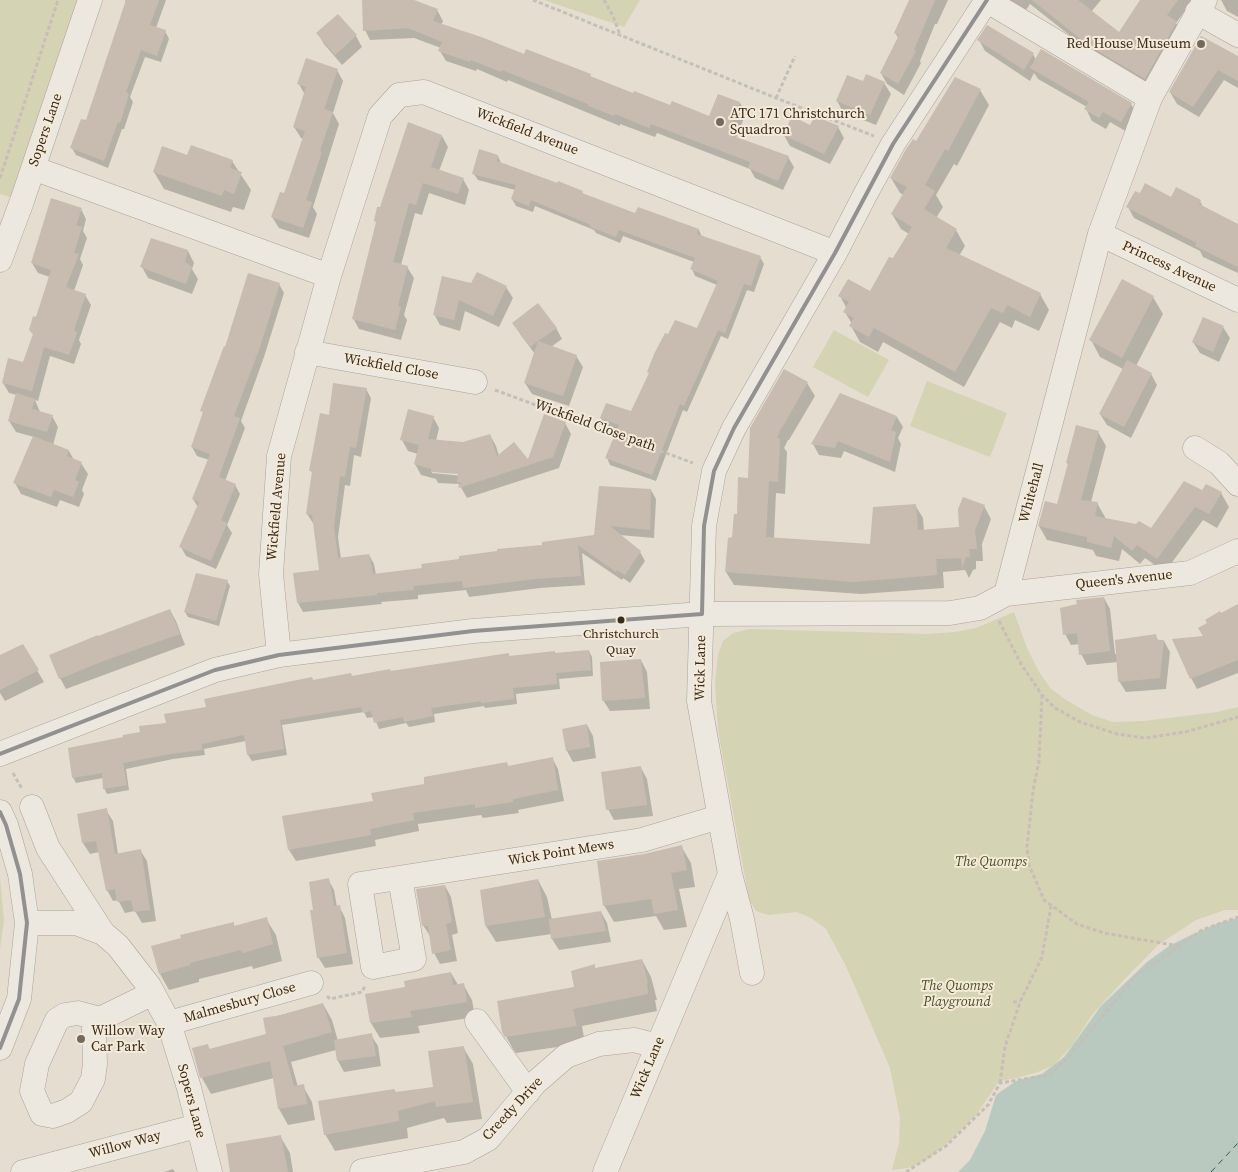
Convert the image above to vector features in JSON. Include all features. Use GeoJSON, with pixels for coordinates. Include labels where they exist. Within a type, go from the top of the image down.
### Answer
{"type":"FeatureCollection","features":[{"type":"Feature","properties":{"kind":"street","name":"Sopers Lane"},"geometry":{"type":"LineString","coordinates":[[0,260],[90,0]]}},
{"type":"Feature","properties":{"kind":"street"},"geometry":{"type":"LineString","coordinates":[[987,0],[1150,98]]}},
{"type":"Feature","properties":{"kind":"street","name":"Wick Lane"},"geometry":{"type":"LineString","coordinates":[[605,1172],[730,874],[699,701],[704,526],[714,470],[734,428],[836,253],[893,144],[987,0]]}},
{"type":"Feature","properties":{"kind":"street"},"geometry":{"type":"LineString","coordinates":[[1201,6],[1238,35]]}},
{"type":"Feature","properties":{"kind":"street","name":"Whitehall"},"geometry":{"type":"LineString","coordinates":[[998,598],[1100,234],[1150,98],[1201,6]]}},
{"type":"Feature","properties":{"kind":"street","name":"Wickfield Avenue"},"geometry":{"type":"LineString","coordinates":[[279,655],[271,574],[279,456],[329,276],[380,116],[399,94],[424,92],[836,253]]}},
{"type":"Feature","properties":{"kind":"street"},"geometry":{"type":"LineString","coordinates":[[33,168],[329,276]]}},
{"type":"Feature","properties":{"kind":"street","name":"Princess Avenue"},"geometry":{"type":"LineString","coordinates":[[1100,234],[1238,300]]}},
{"type":"Feature","properties":{"kind":"street","name":"Wickfield Close"},"geometry":{"type":"LineString","coordinates":[[307,352],[476,382]]}},
{"type":"Feature","properties":{"kind":"street"},"geometry":{"type":"LineString","coordinates":[[1195,448],[1219,463],[1238,484]]}},
{"type":"Feature","properties":{"kind":"street","name":"Queen's Avenue"},"geometry":{"type":"LineString","coordinates":[[998,598],[1190,573],[1238,551]]}},
{"type":"Feature","properties":{"kind":"street"},"geometry":{"type":"LineString","coordinates":[[1,753],[215,670],[279,655],[473,631],[702,614],[950,613],[980,608],[998,598]]}},
{"type":"Feature","properties":{"kind":"street","name":"Sopers Lane"},"geometry":{"type":"LineString","coordinates":[[32,808],[48,848],[103,933],[131,961],[153,993],[169,1022],[189,1088],[210,1172]]}},
{"type":"Feature","properties":{"kind":"street"},"geometry":{"type":"LineString","coordinates":[[0,812],[6,825],[20,874],[27,923],[19,999],[0,1048]]}},
{"type":"Feature","properties":{"kind":"street","name":"Wick Point Mews"},"geometry":{"type":"LineString","coordinates":[[373,967],[360,884],[642,840],[719,817]]}},
{"type":"Feature","properties":{"kind":"street"},"geometry":{"type":"LineString","coordinates":[[730,874],[742,918],[752,973]]}},
{"type":"Feature","properties":{"kind":"street"},"geometry":{"type":"LineString","coordinates":[[373,967],[414,959],[400,878]]}},
{"type":"Feature","properties":{"kind":"street","name":"Sopers Lane"},"geometry":{"type":"LineString","coordinates":[[27,923],[76,923],[103,933]]}},
{"type":"Feature","properties":{"kind":"street","name":"Malmesbury Close"},"geometry":{"type":"LineString","coordinates":[[169,1022],[311,983]]}},
{"type":"Feature","properties":{"kind":"street"},"geometry":{"type":"LineString","coordinates":[[100,1019],[153,993]]}},
{"type":"Feature","properties":{"kind":"street"},"geometry":{"type":"LineString","coordinates":[[477,1021],[528,1092]]}},
{"type":"Feature","properties":{"kind":"street","name":"Creedy Drive"},"geometry":{"type":"LineString","coordinates":[[362,1171],[391,1169],[464,1152],[488,1139],[528,1092],[566,1056],[599,1044],[634,1040],[658,1046]]}},
{"type":"Feature","properties":{"kind":"street","name":"Willow Way"},"geometry":{"type":"LineString","coordinates":[[23,1172],[94,1163],[198,1126]]}},
{"type":"Feature","properties":{"kind":"path"},"geometry":{"type":"LineString","coordinates":[[0,178],[58,0]]}},
{"type":"Feature","properties":{"kind":"path"},"geometry":{"type":"LineString","coordinates":[[533,0],[893,144]]}},
{"type":"Feature","properties":{"kind":"path"},"geometry":{"type":"LineString","coordinates":[[604,0],[613,16],[620,35]]}},
{"type":"Feature","properties":{"kind":"path"},"geometry":{"type":"LineString","coordinates":[[776,98],[795,56]]}},
{"type":"Feature","properties":{"kind":"path","name":"Wickfield Close path"},"geometry":{"type":"LineString","coordinates":[[476,382],[714,470]]}},
{"type":"Feature","properties":{"kind":"path"},"geometry":{"type":"LineString","coordinates":[[998,598],[1005,635],[1021,664],[1042,695],[1055,708],[1080,722],[1117,734],[1144,738],[1185,732],[1238,717]]}},
{"type":"Feature","properties":{"kind":"path"},"geometry":{"type":"LineString","coordinates":[[1042,695],[1039,760],[1026,847],[1028,865],[1044,900],[1077,924],[1104,933],[1179,946]]}},
{"type":"Feature","properties":{"kind":"path"},"geometry":{"type":"LineString","coordinates":[[1,753],[32,808]]}},
{"type":"Feature","properties":{"kind":"path"},"geometry":{"type":"LineString","coordinates":[[906,1172],[946,1146],[988,1105],[1000,1083],[1005,1046],[1020,1002],[1042,957],[1051,906]]}},
{"type":"Feature","properties":{"kind":"path"},"geometry":{"type":"LineString","coordinates":[[1000,1083],[1049,1075],[1068,1058],[1135,977],[1202,930],[1238,917]]}},
{"type":"Feature","properties":{"kind":"path"},"geometry":{"type":"LineString","coordinates":[[311,983],[330,999],[362,992],[373,967]]}},
{"type":"Feature","properties":{"kind":"path"},"geometry":{"type":"LineString","coordinates":[[1013,1002],[1020,1002]]}},
{"type":"Feature","properties":{"kind":"green space"},"geometry":{"type":"Polygon","coordinates":[[[0,0],[90,0],[22,201],[0,194],[0,0]]]}},
{"type":"Feature","properties":{"kind":"green space"},"geometry":{"type":"Polygon","coordinates":[[[544,0],[640,0],[624,27],[544,0]]]}},
{"type":"Feature","properties":{"kind":"green space"},"geometry":{"type":"Polygon","coordinates":[[[834,330],[889,360],[868,397],[813,367],[834,330]]]}},
{"type":"Feature","properties":{"kind":"green space"},"geometry":{"type":"Polygon","coordinates":[[[927,381],[1007,413],[990,457],[910,426],[927,381]]]}},
{"type":"Feature","properties":{"kind":"green space","name":"The Quomps"},"geometry":{"type":"Polygon","coordinates":[[[1014,612],[1027,648],[1050,688],[1092,715],[1113,722],[1144,721],[1217,712],[1238,707],[1238,910],[1225,910],[1196,920],[1158,945],[1092,1015],[1073,1044],[1054,1065],[1038,1072],[999,1081],[977,1114],[928,1159],[908,1168],[892,1170],[899,1143],[900,1118],[890,1068],[846,966],[826,929],[811,918],[797,912],[768,915],[756,911],[749,899],[718,730],[715,683],[718,655],[723,641],[733,633],[749,629],[927,634],[976,628],[1014,612]]]}},
{"type":"Feature","properties":{"kind":"green space"},"geometry":{"type":"Polygon","coordinates":[[[0,877],[4,920],[0,949],[0,877]]]}},
{"type":"Feature","properties":{"kind":"shaded area"},"geometry":{"type":"Polygon","coordinates":[[[1238,918],[1238,1172],[958,1172],[970,1160],[985,1131],[996,1095],[1016,1081],[1042,1074],[1064,1057],[1101,1006],[1147,962],[1169,946],[1191,935],[1219,923],[1238,918]]]}},
{"type":"Feature","properties":{"kind":"building"},"geometry":{"type":"Polygon","coordinates":[[[126,0],[159,0],[150,25],[166,30],[157,56],[141,50],[126,92],[129,94],[120,123],[118,122],[104,161],[70,148],[81,119],[86,120],[126,0]]]}},
{"type":"Feature","properties":{"kind":"building"},"geometry":{"type":"Polygon","coordinates":[[[362,0],[414,0],[438,9],[433,21],[524,54],[526,49],[591,74],[590,76],[633,93],[634,91],[670,105],[672,101],[709,116],[718,94],[740,102],[728,134],[789,156],[778,181],[748,168],[750,162],[651,124],[649,128],[615,114],[614,116],[588,106],[588,104],[502,70],[501,72],[471,60],[470,62],[438,51],[442,42],[408,28],[363,31],[362,0]]]}},
{"type":"Feature","properties":{"kind":"building"},"geometry":{"type":"Polygon","coordinates":[[[909,0],[935,0],[914,50],[916,51],[898,84],[880,73],[899,35],[894,33],[909,0]]]}},
{"type":"Feature","properties":{"kind":"building"},"geometry":{"type":"Polygon","coordinates":[[[1032,0],[1078,0],[1119,32],[1140,0],[1178,0],[1167,15],[1176,23],[1145,79],[1088,45],[1032,0]]]}},
{"type":"Feature","properties":{"kind":"building"},"geometry":{"type":"Polygon","coordinates":[[[338,14],[357,35],[335,55],[316,33],[338,14]]]}},
{"type":"Feature","properties":{"kind":"building"},"geometry":{"type":"Polygon","coordinates":[[[987,25],[1034,53],[1024,70],[977,40],[987,25]]]}},
{"type":"Feature","properties":{"kind":"building"},"geometry":{"type":"Polygon","coordinates":[[[1201,36],[1238,56],[1238,81],[1218,70],[1193,107],[1169,92],[1201,36]]]}},
{"type":"Feature","properties":{"kind":"building"},"geometry":{"type":"Polygon","coordinates":[[[1041,49],[1132,103],[1121,122],[1103,112],[1099,118],[1084,109],[1089,102],[1030,68],[1041,49]]]}},
{"type":"Feature","properties":{"kind":"building"},"geometry":{"type":"Polygon","coordinates":[[[306,58],[338,69],[324,109],[333,112],[306,200],[312,202],[303,228],[271,217],[280,192],[284,193],[305,131],[293,127],[306,87],[297,84],[306,58]]]}},
{"type":"Feature","properties":{"kind":"building"},"geometry":{"type":"Polygon","coordinates":[[[866,74],[885,82],[870,115],[836,101],[847,75],[863,81],[866,74]]]}},
{"type":"Feature","properties":{"kind":"building"},"geometry":{"type":"Polygon","coordinates":[[[955,77],[981,89],[948,151],[945,149],[925,185],[935,191],[924,209],[957,229],[946,248],[1041,293],[1030,317],[1007,305],[1003,313],[991,308],[955,372],[874,328],[869,337],[849,326],[854,318],[843,312],[849,302],[838,296],[848,279],[870,291],[889,257],[893,258],[912,227],[891,214],[907,187],[890,178],[905,151],[913,139],[916,141],[955,77]]]}},
{"type":"Feature","properties":{"kind":"building"},"geometry":{"type":"Polygon","coordinates":[[[792,116],[810,125],[815,116],[839,126],[824,154],[783,135],[792,116]]]}},
{"type":"Feature","properties":{"kind":"building"},"geometry":{"type":"Polygon","coordinates":[[[408,122],[442,135],[431,167],[464,178],[458,194],[423,183],[416,205],[409,203],[393,262],[408,266],[398,306],[401,307],[395,330],[352,319],[376,222],[374,221],[377,207],[380,207],[408,122]]]}},
{"type":"Feature","properties":{"kind":"building"},"geometry":{"type":"Polygon","coordinates":[[[191,145],[233,160],[230,168],[242,172],[234,194],[224,190],[222,196],[153,172],[162,146],[187,155],[191,145]]]}},
{"type":"Feature","properties":{"kind":"building"},"geometry":{"type":"Polygon","coordinates":[[[479,149],[498,155],[497,161],[557,183],[558,181],[583,191],[582,193],[635,213],[638,207],[699,229],[697,234],[761,256],[751,286],[744,284],[725,333],[718,330],[684,406],[680,404],[652,475],[605,458],[619,425],[600,418],[606,403],[631,411],[649,373],[647,372],[654,354],[665,333],[668,334],[675,320],[697,328],[718,281],[690,269],[695,258],[619,230],[616,237],[531,200],[529,206],[511,199],[516,185],[472,174],[479,149]]]}},
{"type":"Feature","properties":{"kind":"building"},"geometry":{"type":"Polygon","coordinates":[[[1145,183],[1171,197],[1176,187],[1201,200],[1199,204],[1238,224],[1238,267],[1195,246],[1197,243],[1126,207],[1135,191],[1140,193],[1145,183]]]}},
{"type":"Feature","properties":{"kind":"building"},"geometry":{"type":"Polygon","coordinates":[[[51,198],[82,208],[76,225],[82,227],[74,253],[79,254],[66,287],[86,294],[74,330],[77,333],[69,355],[44,347],[32,391],[2,383],[8,358],[23,362],[33,334],[29,330],[33,316],[36,317],[51,270],[31,263],[51,198]]]}},
{"type":"Feature","properties":{"kind":"building"},"geometry":{"type":"Polygon","coordinates":[[[151,238],[188,250],[185,262],[192,267],[186,284],[140,267],[151,238]]]}},
{"type":"Feature","properties":{"kind":"building"},"geometry":{"type":"Polygon","coordinates":[[[477,272],[507,286],[493,316],[459,300],[454,320],[433,315],[442,276],[471,283],[477,272]]]}},
{"type":"Feature","properties":{"kind":"building"},"geometry":{"type":"Polygon","coordinates":[[[248,273],[280,283],[260,347],[234,416],[240,418],[219,477],[236,484],[221,520],[227,523],[211,561],[179,547],[199,502],[192,499],[210,454],[191,447],[203,412],[200,411],[225,347],[248,273]]]}},
{"type":"Feature","properties":{"kind":"building"},"geometry":{"type":"Polygon","coordinates":[[[1122,279],[1154,296],[1122,358],[1089,340],[1122,279]]]}},
{"type":"Feature","properties":{"kind":"building"},"geometry":{"type":"Polygon","coordinates":[[[538,303],[557,328],[530,347],[512,323],[538,303]]]}},
{"type":"Feature","properties":{"kind":"building"},"geometry":{"type":"Polygon","coordinates":[[[1203,317],[1224,326],[1213,352],[1192,342],[1203,317]]]}},
{"type":"Feature","properties":{"kind":"building"},"geometry":{"type":"Polygon","coordinates":[[[538,341],[577,355],[563,396],[524,383],[538,341]]]}},
{"type":"Feature","properties":{"kind":"building"},"geometry":{"type":"Polygon","coordinates":[[[1127,360],[1152,373],[1124,427],[1099,414],[1127,360]]]}},
{"type":"Feature","properties":{"kind":"building"},"geometry":{"type":"Polygon","coordinates":[[[784,369],[808,382],[777,438],[780,439],[778,482],[769,481],[766,537],[870,544],[873,507],[916,504],[918,530],[959,527],[958,509],[963,497],[985,505],[975,530],[977,549],[969,549],[970,557],[966,557],[962,568],[961,558],[936,559],[937,575],[854,582],[725,572],[728,538],[732,537],[734,514],[737,514],[738,477],[748,478],[750,428],[784,369]]]}},
{"type":"Feature","properties":{"kind":"building"},"geometry":{"type":"Polygon","coordinates":[[[333,383],[367,388],[356,448],[350,447],[345,477],[340,476],[334,527],[338,558],[369,554],[373,574],[422,568],[421,564],[459,559],[459,556],[497,551],[497,549],[542,545],[542,542],[594,535],[599,486],[651,489],[650,530],[610,526],[641,551],[625,575],[617,570],[616,572],[578,545],[581,576],[535,579],[463,588],[462,581],[413,586],[414,590],[377,593],[377,595],[297,603],[293,573],[319,570],[312,515],[306,514],[312,471],[309,471],[320,413],[329,415],[333,383]]]}},
{"type":"Feature","properties":{"kind":"building"},"geometry":{"type":"Polygon","coordinates":[[[16,393],[35,399],[32,409],[53,415],[47,432],[8,421],[16,393]]]}},
{"type":"Feature","properties":{"kind":"building"},"geometry":{"type":"Polygon","coordinates":[[[840,393],[897,416],[891,430],[896,432],[890,462],[838,441],[835,448],[811,444],[840,393]]]}},
{"type":"Feature","properties":{"kind":"building"},"geometry":{"type":"Polygon","coordinates":[[[408,409],[434,416],[428,439],[463,442],[490,434],[497,456],[514,442],[528,459],[544,414],[566,422],[553,457],[459,488],[458,486],[462,483],[457,482],[458,474],[431,472],[431,469],[414,464],[419,445],[400,440],[408,409]]]}},
{"type":"Feature","properties":{"kind":"building"},"geometry":{"type":"Polygon","coordinates":[[[1076,425],[1099,431],[1081,500],[1098,502],[1095,516],[1136,524],[1139,521],[1151,528],[1184,481],[1202,490],[1206,484],[1222,492],[1209,514],[1195,507],[1157,559],[1137,545],[1132,551],[1114,536],[1111,548],[1087,542],[1087,537],[1038,526],[1045,501],[1057,504],[1076,425]]]}},
{"type":"Feature","properties":{"kind":"building"},"geometry":{"type":"Polygon","coordinates":[[[33,436],[69,450],[67,456],[82,462],[75,480],[79,482],[73,497],[54,490],[51,497],[13,483],[33,436]]]}},
{"type":"Feature","properties":{"kind":"building"},"geometry":{"type":"Polygon","coordinates":[[[196,573],[228,580],[216,621],[184,612],[196,573]]]}},
{"type":"Feature","properties":{"kind":"building"},"geometry":{"type":"Polygon","coordinates":[[[1104,597],[1110,651],[1079,655],[1077,633],[1063,635],[1060,608],[1077,604],[1076,600],[1104,597]]]}},
{"type":"Feature","properties":{"kind":"building"},"geometry":{"type":"Polygon","coordinates":[[[1238,604],[1238,660],[1190,679],[1172,639],[1203,636],[1198,628],[1207,623],[1205,620],[1220,611],[1221,613],[1238,604]]]}},
{"type":"Feature","properties":{"kind":"building"},"geometry":{"type":"Polygon","coordinates":[[[170,609],[180,634],[59,679],[49,655],[170,609]]]}},
{"type":"Feature","properties":{"kind":"building"},"geometry":{"type":"Polygon","coordinates":[[[1156,634],[1157,640],[1164,640],[1160,678],[1118,682],[1115,640],[1156,634]]]}},
{"type":"Feature","properties":{"kind":"building"},"geometry":{"type":"Polygon","coordinates":[[[23,644],[39,670],[0,690],[0,655],[23,644]]]}},
{"type":"Feature","properties":{"kind":"building"},"geometry":{"type":"Polygon","coordinates":[[[589,650],[591,670],[556,673],[557,684],[513,688],[514,699],[481,703],[481,701],[431,708],[433,716],[404,722],[403,717],[374,723],[371,711],[363,713],[361,707],[280,720],[284,749],[247,755],[244,735],[202,744],[202,750],[123,763],[127,785],[103,789],[102,773],[72,778],[68,748],[140,732],[139,726],[166,723],[164,714],[206,707],[204,699],[312,677],[313,680],[351,673],[352,676],[509,653],[509,656],[555,651],[555,653],[589,650]]]}},
{"type":"Feature","properties":{"kind":"building"},"geometry":{"type":"Polygon","coordinates":[[[641,659],[645,698],[602,701],[600,662],[641,659]]]}},
{"type":"Feature","properties":{"kind":"building"},"geometry":{"type":"Polygon","coordinates":[[[587,724],[590,747],[566,751],[562,729],[587,724]]]}},
{"type":"Feature","properties":{"kind":"building"},"geometry":{"type":"Polygon","coordinates":[[[553,757],[558,790],[513,799],[513,802],[475,808],[475,804],[413,813],[414,820],[370,829],[371,835],[288,850],[282,816],[373,801],[371,793],[424,784],[424,777],[507,762],[508,766],[553,757]]]}},
{"type":"Feature","properties":{"kind":"building"},"geometry":{"type":"Polygon","coordinates":[[[641,766],[647,805],[606,810],[601,772],[641,766]]]}},
{"type":"Feature","properties":{"kind":"building"},"geometry":{"type":"Polygon","coordinates":[[[107,808],[115,854],[141,849],[150,910],[134,912],[131,900],[117,902],[115,889],[106,891],[96,841],[82,843],[77,814],[107,808]]]}},
{"type":"Feature","properties":{"kind":"building"},"geometry":{"type":"Polygon","coordinates":[[[682,845],[687,870],[671,873],[678,910],[654,914],[651,899],[603,906],[597,861],[644,854],[682,845]]]}},
{"type":"Feature","properties":{"kind":"building"},"geometry":{"type":"Polygon","coordinates":[[[329,878],[334,906],[340,905],[347,953],[317,958],[310,910],[313,910],[309,882],[329,878]]]}},
{"type":"Feature","properties":{"kind":"building"},"geometry":{"type":"Polygon","coordinates":[[[538,879],[545,917],[485,926],[480,890],[538,879]]]}},
{"type":"Feature","properties":{"kind":"building"},"geometry":{"type":"Polygon","coordinates":[[[445,885],[452,922],[446,924],[451,950],[432,954],[428,926],[422,926],[416,889],[445,885]]]}},
{"type":"Feature","properties":{"kind":"building"},"geometry":{"type":"Polygon","coordinates":[[[601,911],[606,931],[551,939],[549,919],[601,911]]]}},
{"type":"Feature","properties":{"kind":"building"},"geometry":{"type":"Polygon","coordinates":[[[267,917],[273,944],[243,953],[241,950],[190,963],[190,965],[159,974],[151,946],[181,938],[180,935],[234,922],[234,926],[267,917]]]}},
{"type":"Feature","properties":{"kind":"building"},"geometry":{"type":"Polygon","coordinates":[[[642,959],[648,983],[648,994],[573,1009],[577,1026],[505,1037],[502,1032],[497,1001],[574,987],[571,971],[595,964],[595,968],[642,959]]]}},
{"type":"Feature","properties":{"kind":"building"},"geometry":{"type":"Polygon","coordinates":[[[451,972],[453,985],[464,983],[467,1002],[410,1011],[412,1017],[370,1023],[365,994],[405,987],[404,981],[451,972]]]}},
{"type":"Feature","properties":{"kind":"building"},"geometry":{"type":"Polygon","coordinates":[[[323,1003],[332,1032],[283,1046],[294,1086],[304,1084],[307,1104],[278,1109],[270,1061],[200,1078],[192,1048],[208,1044],[209,1049],[266,1034],[263,1018],[274,1017],[323,1003]]]}},
{"type":"Feature","properties":{"kind":"building"},"geometry":{"type":"Polygon","coordinates":[[[372,1033],[376,1056],[337,1061],[334,1040],[372,1033]]]}},
{"type":"Feature","properties":{"kind":"building"},"geometry":{"type":"Polygon","coordinates":[[[464,1046],[473,1102],[436,1107],[435,1101],[398,1111],[399,1121],[324,1135],[318,1101],[394,1089],[396,1092],[433,1087],[428,1051],[464,1046]]]}},
{"type":"Feature","properties":{"kind":"building"},"geometry":{"type":"Polygon","coordinates":[[[281,1135],[288,1172],[230,1172],[226,1144],[281,1135]]]}},
{"type":"Feature","properties":{"kind":"ferry route"},"geometry":{"type":"LineString","coordinates":[[1211,1172],[1238,1143]]}},
{"type":"Feature","properties":{"kind":"transit line"},"geometry":{"type":"LineString","coordinates":[[702,614],[704,526],[714,471],[734,428],[835,253],[893,144],[987,0]]}},
{"type":"Feature","properties":{"kind":"transit line"},"geometry":{"type":"LineString","coordinates":[[0,754],[215,670],[279,655],[473,631],[702,614]]}},
{"type":"Feature","properties":{"kind":"transit line"},"geometry":{"type":"LineString","coordinates":[[0,812],[6,825],[20,874],[27,923],[19,999],[0,1048]]}},
{"type":"Feature","properties":{"kind":"place","name":"Red House Museum"},"geometry":{"type":"Point","coordinates":[1201,44]}},
{"type":"Feature","properties":{"kind":"place","name":"ATC 171 Christchurch Squadron"},"geometry":{"type":"Point","coordinates":[720,122]}},
{"type":"Feature","properties":{"kind":"place","name":"Christchurch Quay"},"geometry":{"type":"Point","coordinates":[621,620]}},
{"type":"Feature","properties":{"kind":"place","name":"Willow Way Car Park"},"geometry":{"type":"Point","coordinates":[81,1039]}},
{"type":"Feature","properties":{"kind":"park label","name":"The Quomps Playground"},"geometry":{"type":"Point","coordinates":[957,994]}}]}
